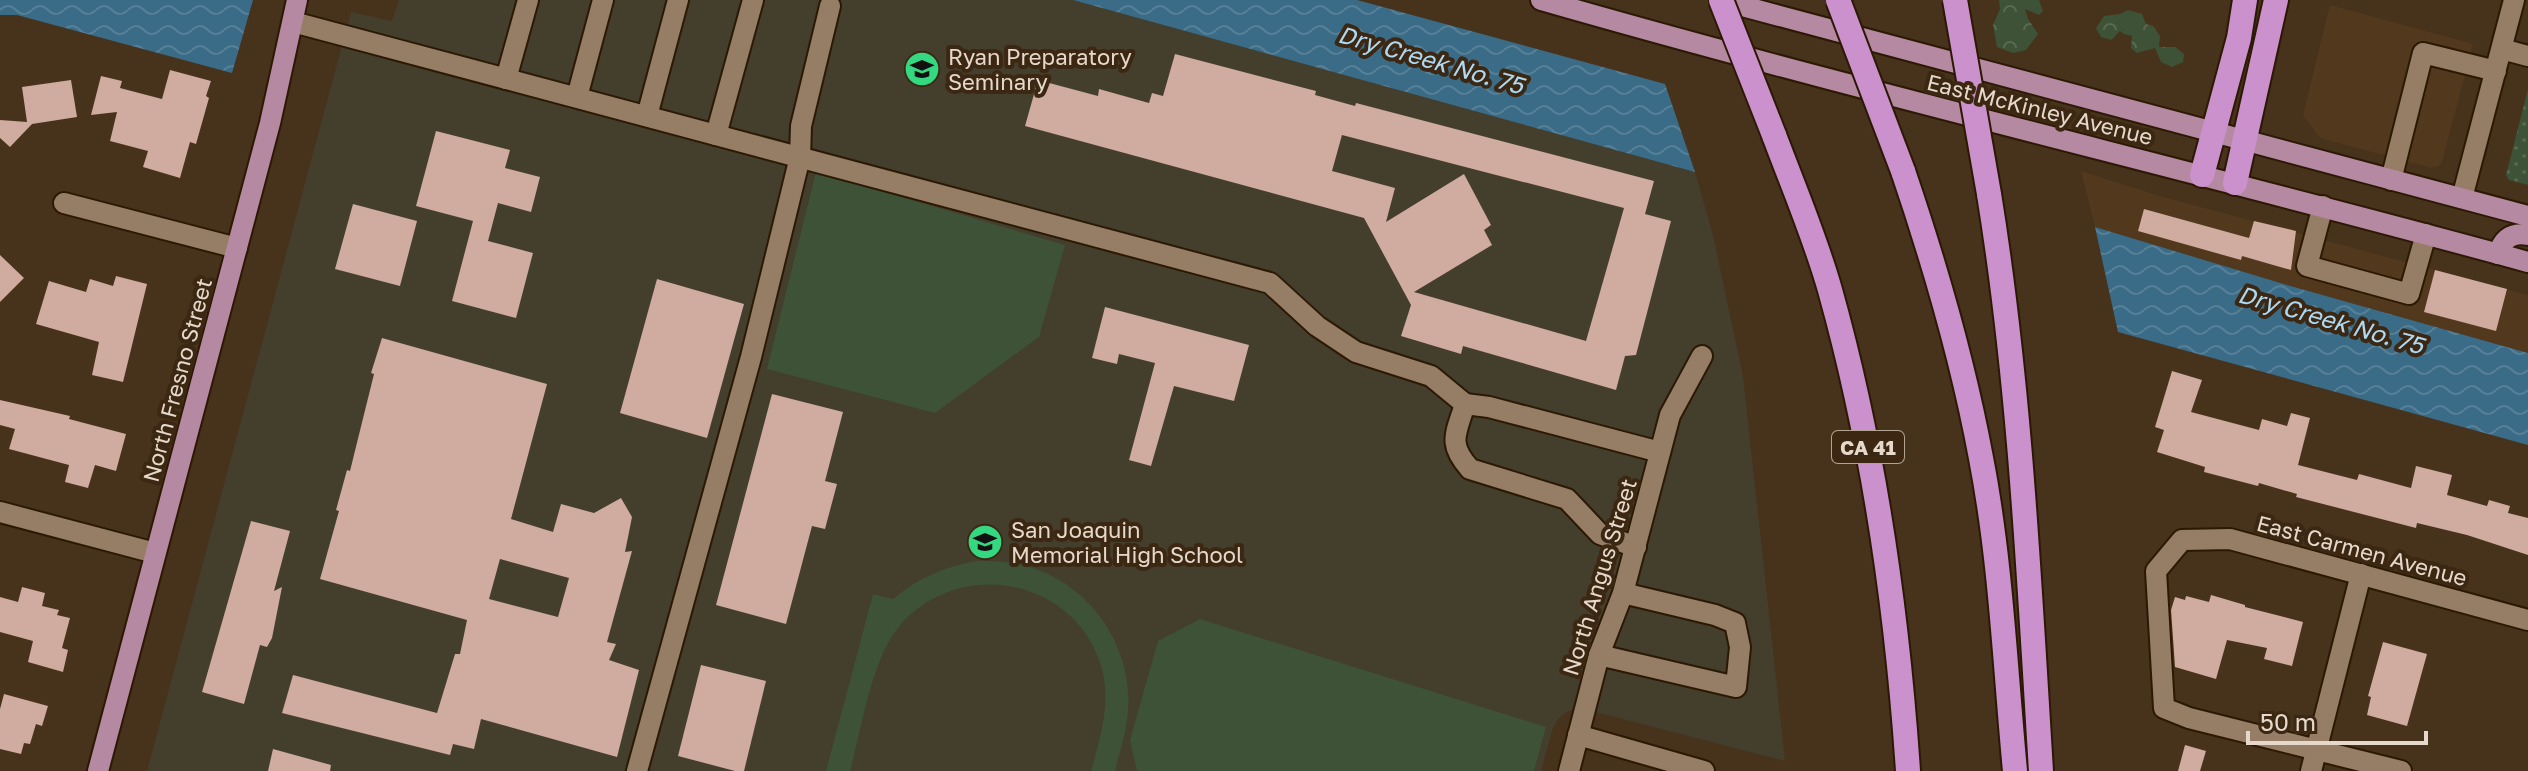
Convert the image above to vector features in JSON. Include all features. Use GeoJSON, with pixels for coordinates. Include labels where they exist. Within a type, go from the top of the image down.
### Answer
{"type":"FeatureCollection","features":[{"type":"Feature","properties":{"kind":"highway","name":"CA 41"},"geometry":{"type":"LineString","coordinates":[[1720,0],[1774,135],[1829,287],[1867,439],[1902,671],[1908,771]]}},
{"type":"Feature","properties":{"kind":"highway"},"geometry":{"type":"LineString","coordinates":[[1838,0],[1933,260],[1981,458],[1995,554],[2015,771]]}},
{"type":"Feature","properties":{"kind":"highway"},"geometry":{"type":"LineString","coordinates":[[1955,0],[2001,266],[2023,472],[2041,771]]}},
{"type":"Feature","properties":{"kind":"highway"},"geometry":{"type":"LineString","coordinates":[[2202,175],[2239,38],[2245,0]]}},
{"type":"Feature","properties":{"kind":"highway"},"geometry":{"type":"LineString","coordinates":[[2235,183],[2276,0]]}},
{"type":"Feature","properties":{"kind":"main road","name":"East McKinley Avenue"},"geometry":{"type":"LineString","coordinates":[[1541,0],[1938,109],[2235,183],[2528,262]]}},
{"type":"Feature","properties":{"kind":"main road","name":"East McKinley Avenue"},"geometry":{"type":"LineString","coordinates":[[1720,0],[2528,216]]}},
{"type":"Feature","properties":{"kind":"main road","name":"North Fresno Street"},"geometry":{"type":"LineString","coordinates":[[98,771],[237,248],[295,13]]}},
{"type":"Feature","properties":{"kind":"main road"},"geometry":{"type":"LineString","coordinates":[[2498,254],[2501,243],[2509,236],[2528,235]]}},
{"type":"Feature","properties":{"kind":"street"},"geometry":{"type":"LineString","coordinates":[[506,79],[528,0]]}},
{"type":"Feature","properties":{"kind":"street"},"geometry":{"type":"LineString","coordinates":[[577,97],[603,0]]}},
{"type":"Feature","properties":{"kind":"street"},"geometry":{"type":"LineString","coordinates":[[647,116],[678,0]]}},
{"type":"Feature","properties":{"kind":"street"},"geometry":{"type":"LineString","coordinates":[[716,135],[753,0]]}},
{"type":"Feature","properties":{"kind":"street"},"geometry":{"type":"LineString","coordinates":[[2462,198],[2514,0]]}},
{"type":"Feature","properties":{"kind":"street"},"geometry":{"type":"LineString","coordinates":[[637,771],[751,357],[800,157],[801,126],[830,6]]}},
{"type":"Feature","properties":{"kind":"street"},"geometry":{"type":"LineString","coordinates":[[295,13],[506,79],[1270,283],[1317,326],[1356,352],[1431,376],[1465,404],[1489,407],[1660,452]]}},
{"type":"Feature","properties":{"kind":"street"},"geometry":{"type":"LineString","coordinates":[[2502,49],[2528,56]]}},
{"type":"Feature","properties":{"kind":"street"},"geometry":{"type":"LineString","coordinates":[[2391,180],[2423,53],[2496,71]]}},
{"type":"Feature","properties":{"kind":"street"},"geometry":{"type":"LineString","coordinates":[[64,203],[237,248]]}},
{"type":"Feature","properties":{"kind":"street"},"geometry":{"type":"LineString","coordinates":[[2323,206],[2307,266],[2409,294],[2426,234]]}},
{"type":"Feature","properties":{"kind":"street","name":"North Angus Street"},"geometry":{"type":"LineString","coordinates":[[1569,771],[1599,655],[1623,593],[1670,415],[1702,356]]}},
{"type":"Feature","properties":{"kind":"street"},"geometry":{"type":"LineString","coordinates":[[1465,404],[1454,441],[1460,458],[1470,469],[1567,499],[1600,534],[1636,547]]}},
{"type":"Feature","properties":{"kind":"street"},"geometry":{"type":"LineString","coordinates":[[0,512],[155,553]]}},
{"type":"Feature","properties":{"kind":"street","name":"East Carmen Avenue"},"geometry":{"type":"LineString","coordinates":[[2317,749],[2189,718],[2164,708],[2156,571],[2182,540],[2230,539],[2528,620]]}},
{"type":"Feature","properties":{"kind":"street"},"geometry":{"type":"LineString","coordinates":[[2311,771],[2361,574]]}},
{"type":"Feature","properties":{"kind":"street"},"geometry":{"type":"LineString","coordinates":[[1599,655],[1736,687],[1740,647],[1735,623],[1715,615],[1623,593]]}},
{"type":"Feature","properties":{"kind":"street"},"geometry":{"type":"LineString","coordinates":[[1578,735],[1704,771]]}},
{"type":"Feature","properties":{"kind":"street"},"geometry":{"type":"LineString","coordinates":[[2317,749],[2401,771]]}},
{"type":"Feature","properties":{"kind":"shaded area","name":"San Joaquin Memorial High School"},"geometry":{"type":"Polygon","coordinates":[[[399,0],[1073,0],[1695,172],[1713,235],[1743,376],[1785,761],[1580,708],[1568,711],[1559,718],[1553,728],[1541,771],[147,771],[351,12],[392,21],[399,0]]]}},
{"type":"Feature","properties":{"kind":"shaded area"},"geometry":{"type":"Polygon","coordinates":[[[2330,5],[2473,44],[2442,162],[2438,166],[2431,168],[2320,138],[2303,115],[2330,5]]]}},
{"type":"Feature","properties":{"kind":"shaded area"},"geometry":{"type":"Polygon","coordinates":[[[2081,171],[2160,196],[2528,295],[2528,353],[2095,227],[2081,171]]]}},
{"type":"Feature","properties":{"kind":"green space"},"geometry":{"type":"Polygon","coordinates":[[[1999,0],[2039,0],[2043,11],[2039,15],[2025,9],[2038,34],[2026,50],[2013,53],[1997,47],[1993,25],[2000,9],[1999,0]]]}},
{"type":"Feature","properties":{"kind":"green space"},"geometry":{"type":"Polygon","coordinates":[[[2128,10],[2142,14],[2146,24],[2153,26],[2160,36],[2159,47],[2175,47],[2184,54],[2183,62],[2172,67],[2161,62],[2155,48],[2137,53],[2131,48],[2132,36],[2120,31],[2111,40],[2101,37],[2096,28],[2104,16],[2128,10]]]}},
{"type":"Feature","properties":{"kind":"green space"},"geometry":{"type":"Polygon","coordinates":[[[2528,89],[2528,185],[2509,180],[2506,175],[2528,89]]]}},
{"type":"Feature","properties":{"kind":"green space"},"geometry":{"type":"Polygon","coordinates":[[[816,172],[1065,245],[1039,337],[935,413],[767,369],[816,172]]]}},
{"type":"Feature","properties":{"kind":"green space"},"geometry":{"type":"Polygon","coordinates":[[[976,561],[1013,563],[1049,574],[1087,602],[1102,620],[1115,640],[1128,686],[1126,726],[1115,771],[1091,771],[1103,721],[1105,695],[1102,669],[1088,637],[1067,613],[1040,596],[1010,586],[979,585],[948,592],[919,608],[895,632],[873,680],[850,771],[826,771],[873,594],[893,599],[932,574],[976,561]]]}},
{"type":"Feature","properties":{"kind":"green space"},"geometry":{"type":"Polygon","coordinates":[[[1200,619],[1546,727],[1534,771],[1137,771],[1130,740],[1158,641],[1200,619]]]}},
{"type":"Feature","properties":{"kind":"water"},"geometry":{"type":"Polygon","coordinates":[[[0,0],[253,0],[232,73],[17,15],[0,15],[0,0]]]}},
{"type":"Feature","properties":{"kind":"water","name":"Dry Creek No. 75"},"geometry":{"type":"Polygon","coordinates":[[[1073,0],[1357,0],[1665,84],[1695,172],[1073,0]]]}},
{"type":"Feature","properties":{"kind":"water","name":"Dry Creek No. 75"},"geometry":{"type":"Polygon","coordinates":[[[2095,227],[2528,353],[2528,445],[2118,332],[2095,227]]]}},
{"type":"Feature","properties":{"kind":"building"},"geometry":{"type":"Polygon","coordinates":[[[1175,54],[1316,91],[1315,95],[1355,106],[1356,103],[1654,181],[1645,214],[1671,221],[1636,355],[1625,356],[1616,390],[1463,346],[1461,354],[1401,336],[1411,305],[1364,218],[1025,126],[1038,80],[1098,96],[1099,89],[1149,103],[1152,93],[1163,96],[1175,54]],[[1342,135],[1332,171],[1395,188],[1386,222],[1464,174],[1491,225],[1484,230],[1492,245],[1414,292],[1586,341],[1624,208],[1342,135]]]}},
{"type":"Feature","properties":{"kind":"building"},"geometry":{"type":"Polygon","coordinates":[[[170,70],[211,81],[196,144],[190,142],[180,178],[143,167],[148,151],[110,141],[117,112],[91,115],[101,76],[122,81],[120,88],[162,99],[170,70]]]}},
{"type":"Feature","properties":{"kind":"building"},"geometry":{"type":"Polygon","coordinates":[[[71,80],[77,117],[32,124],[10,147],[0,138],[0,120],[27,122],[22,87],[71,80]]]}},
{"type":"Feature","properties":{"kind":"building"},"geometry":{"type":"Polygon","coordinates":[[[436,131],[510,150],[505,168],[540,177],[531,212],[498,203],[488,241],[533,253],[516,318],[452,301],[473,221],[416,206],[436,131]]]}},
{"type":"Feature","properties":{"kind":"building"},"geometry":{"type":"Polygon","coordinates":[[[353,204],[417,221],[400,286],[335,269],[353,204]]]}},
{"type":"Feature","properties":{"kind":"building"},"geometry":{"type":"Polygon","coordinates":[[[2144,209],[2249,238],[2254,221],[2296,231],[2291,270],[2242,256],[2241,260],[2138,231],[2144,209]]]}},
{"type":"Feature","properties":{"kind":"building"},"geometry":{"type":"Polygon","coordinates":[[[0,255],[24,278],[0,302],[0,255]]]}},
{"type":"Feature","properties":{"kind":"building"},"geometry":{"type":"Polygon","coordinates":[[[2435,270],[2507,289],[2496,331],[2424,312],[2435,270]]]}},
{"type":"Feature","properties":{"kind":"building"},"geometry":{"type":"Polygon","coordinates":[[[116,276],[147,284],[123,382],[92,375],[99,342],[36,324],[49,281],[86,292],[90,279],[113,286],[116,276]]]}},
{"type":"Feature","properties":{"kind":"building"},"geometry":{"type":"Polygon","coordinates":[[[657,279],[744,304],[707,438],[620,413],[657,279]]]}},
{"type":"Feature","properties":{"kind":"building"},"geometry":{"type":"Polygon","coordinates":[[[1105,307],[1249,345],[1234,401],[1174,386],[1151,466],[1129,460],[1155,363],[1119,354],[1117,364],[1092,358],[1105,307]]]}},
{"type":"Feature","properties":{"kind":"building"},"geometry":{"type":"Polygon","coordinates":[[[382,338],[547,384],[511,519],[553,532],[561,504],[594,513],[621,498],[632,517],[625,552],[632,551],[607,642],[616,644],[609,660],[639,670],[617,757],[481,719],[474,749],[453,744],[450,755],[282,713],[293,675],[437,713],[455,654],[460,654],[467,620],[320,579],[347,470],[350,471],[374,374],[371,373],[382,338]],[[500,559],[489,599],[558,617],[569,578],[500,559]]]}},
{"type":"Feature","properties":{"kind":"building"},"geometry":{"type":"Polygon","coordinates":[[[2172,371],[2202,380],[2191,412],[2259,430],[2262,419],[2287,426],[2291,413],[2310,418],[2298,465],[2357,480],[2359,474],[2411,488],[2416,466],[2452,475],[2447,495],[2487,506],[2489,500],[2510,506],[2508,513],[2528,518],[2528,555],[2467,535],[2417,523],[2416,528],[2296,497],[2297,494],[2259,483],[2258,486],[2204,472],[2205,467],[2157,452],[2164,430],[2155,427],[2172,371]]]}},
{"type":"Feature","properties":{"kind":"building"},"geometry":{"type":"Polygon","coordinates":[[[772,394],[843,412],[825,481],[837,484],[825,529],[812,526],[786,624],[716,605],[772,394]]]}},
{"type":"Feature","properties":{"kind":"building"},"geometry":{"type":"Polygon","coordinates":[[[0,400],[70,416],[69,419],[126,434],[116,471],[95,465],[88,488],[65,482],[69,465],[9,449],[15,429],[0,425],[0,400]]]}},
{"type":"Feature","properties":{"kind":"building"},"geometry":{"type":"Polygon","coordinates":[[[251,521],[290,531],[274,591],[282,587],[272,638],[267,647],[260,645],[244,704],[202,692],[251,521]]]}},
{"type":"Feature","properties":{"kind":"building"},"geometry":{"type":"Polygon","coordinates":[[[22,587],[45,593],[42,606],[59,610],[57,615],[70,618],[62,648],[68,650],[63,672],[28,662],[33,641],[0,632],[0,597],[18,602],[22,587]]]}},
{"type":"Feature","properties":{"kind":"building"},"geometry":{"type":"Polygon","coordinates":[[[2211,595],[2303,622],[2292,666],[2264,659],[2267,648],[2227,640],[2216,679],[2175,667],[2171,610],[2175,597],[2185,600],[2186,596],[2209,602],[2211,595]]]}},
{"type":"Feature","properties":{"kind":"building"},"geometry":{"type":"Polygon","coordinates":[[[2383,642],[2427,654],[2407,726],[2367,715],[2371,697],[2368,696],[2383,642]]]}},
{"type":"Feature","properties":{"kind":"building"},"geometry":{"type":"Polygon","coordinates":[[[701,665],[766,681],[744,771],[678,756],[701,665]]]}},
{"type":"Feature","properties":{"kind":"building"},"geometry":{"type":"Polygon","coordinates":[[[4,694],[48,706],[42,726],[36,724],[30,744],[24,743],[21,754],[0,749],[0,709],[4,694]]]}},
{"type":"Feature","properties":{"kind":"building"},"geometry":{"type":"Polygon","coordinates":[[[2185,745],[2206,751],[2200,771],[2178,771],[2185,745]]]}},
{"type":"Feature","properties":{"kind":"building"},"geometry":{"type":"Polygon","coordinates":[[[273,749],[331,765],[330,771],[268,771],[273,749]]]}},
{"type":"Feature","properties":{"kind":"place","name":"Ryan Preparatory Seminary"},"geometry":{"type":"Point","coordinates":[922,69]}},
{"type":"Feature","properties":{"kind":"place","name":"San Joaquin Memorial High School"},"geometry":{"type":"Point","coordinates":[985,542]}}]}
